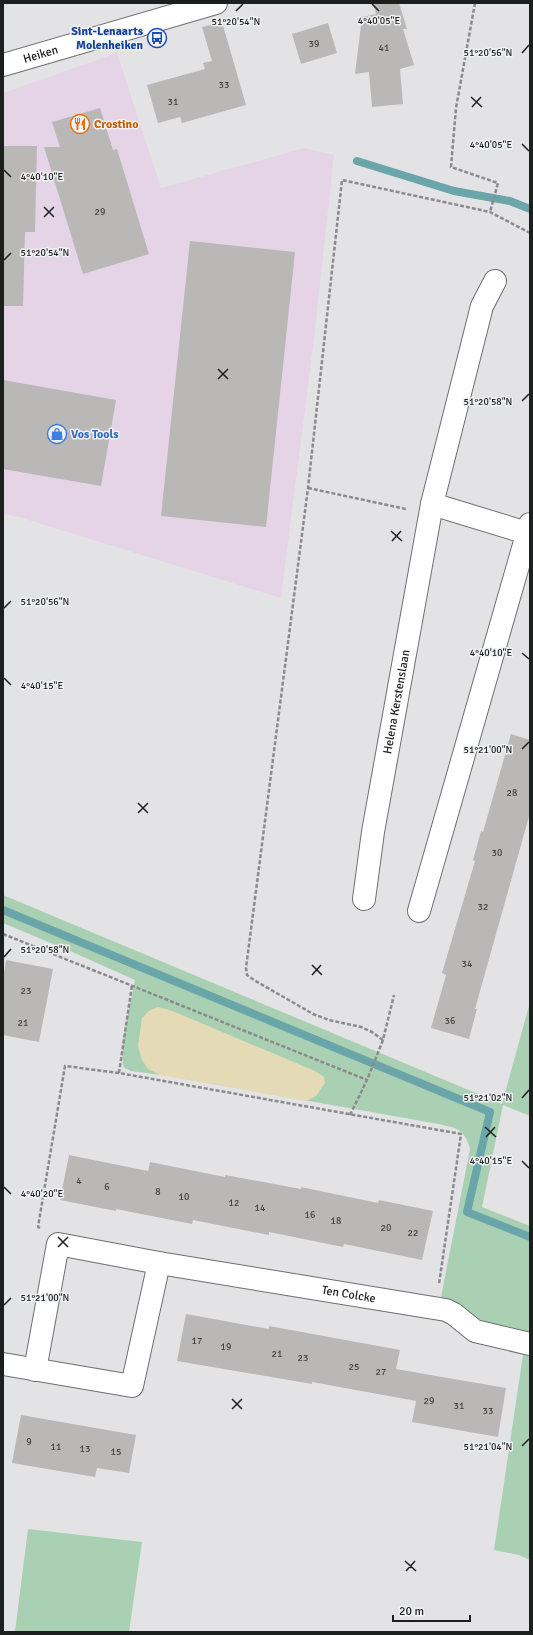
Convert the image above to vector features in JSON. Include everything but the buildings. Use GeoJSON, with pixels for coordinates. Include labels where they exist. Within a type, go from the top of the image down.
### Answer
{"type":"FeatureCollection","features":[{"type":"Feature","properties":{"kind":"street","name":"Heiken"},"geometry":{"type":"LineString","coordinates":[[3,65],[216,3]]}},
{"type":"Feature","properties":{"kind":"street","name":"Helena Kerstenslaan"},"geometry":{"type":"LineString","coordinates":[[364,899],[373,832],[431,509],[482,306],[495,281]]}},
{"type":"Feature","properties":{"kind":"street"},"geometry":{"type":"LineString","coordinates":[[419,911],[529,528],[431,509]]}},
{"type":"Feature","properties":{"kind":"street"},"geometry":{"type":"LineString","coordinates":[[35,1370],[58,1244]]}},
{"type":"Feature","properties":{"kind":"street","name":"Ten Colcke"},"geometry":{"type":"LineString","coordinates":[[58,1244],[159,1263],[446,1310],[454,1314],[475,1331],[530,1344]]}},
{"type":"Feature","properties":{"kind":"street"},"geometry":{"type":"LineString","coordinates":[[3,1364],[132,1386],[159,1263]]}},
{"type":"Feature","properties":{"kind":"path"},"geometry":{"type":"LineString","coordinates":[[475,3],[456,108],[452,167],[498,183],[490,212]]}},
{"type":"Feature","properties":{"kind":"path"},"geometry":{"type":"LineString","coordinates":[[382,1040],[372,1032],[360,1027],[329,1020],[313,1014],[254,980],[247,975],[246,968],[308,488],[342,180],[490,212],[530,233]]}},
{"type":"Feature","properties":{"kind":"path"},"geometry":{"type":"LineString","coordinates":[[308,488],[431,509]]}},
{"type":"Feature","properties":{"kind":"path"},"geometry":{"type":"LineString","coordinates":[[3,934],[367,1080]]}},
{"type":"Feature","properties":{"kind":"path"},"geometry":{"type":"LineString","coordinates":[[119,1073],[132,985]]}},
{"type":"Feature","properties":{"kind":"path"},"geometry":{"type":"LineString","coordinates":[[350,1115],[367,1080],[382,1040],[394,995]]}},
{"type":"Feature","properties":{"kind":"path"},"geometry":{"type":"LineString","coordinates":[[58,1244],[38,1227],[65,1066],[119,1073],[461,1134],[436,1308]]}},
{"type":"Feature","properties":{"kind":"shaded area"},"geometry":{"type":"Polygon","coordinates":[[[117,53],[161,188],[304,148],[334,155],[315,330],[281,598],[19,517],[3,514],[3,93],[117,53]]]}},
{"type":"Feature","properties":{"kind":"green space"},"geometry":{"type":"Polygon","coordinates":[[[3,895],[502,1104],[530,1002],[530,1116],[503,1105],[482,1207],[530,1226],[530,1333],[485,1323],[464,1309],[441,1297],[470,1149],[468,1141],[461,1132],[452,1127],[433,1123],[168,1076],[131,1071],[124,1068],[124,1037],[135,980],[3,923],[3,895]]]}},
{"type":"Feature","properties":{"kind":"green space"},"geometry":{"type":"Polygon","coordinates":[[[523,1355],[530,1356],[530,1560],[519,1555],[494,1550],[523,1355]]]}},
{"type":"Feature","properties":{"kind":"green space"},"geometry":{"type":"Polygon","coordinates":[[[28,1529],[142,1542],[129,1632],[15,1632],[28,1529]]]}},
{"type":"Feature","properties":{"kind":"sand"},"geometry":{"type":"Polygon","coordinates":[[[158,1007],[170,1010],[315,1071],[324,1077],[325,1083],[316,1096],[306,1101],[160,1075],[148,1069],[142,1060],[138,1046],[142,1018],[149,1011],[158,1007]]]}},
{"type":"Feature","properties":{"kind":"waterway"},"geometry":{"type":"LineString","coordinates":[[357,161],[454,191],[510,201],[530,209]]}},
{"type":"Feature","properties":{"kind":"waterway"},"geometry":{"type":"LineString","coordinates":[[3,910],[490,1112],[467,1212],[530,1237]]}},
{"type":"Feature","properties":{"kind":"place","name":"Sint-Lenaarts Molenheiken"},"geometry":{"type":"Point","coordinates":[157,38]}},
{"type":"Feature","properties":{"kind":"place","name":"Crostino"},"geometry":{"type":"Point","coordinates":[80,124]}},
{"type":"Feature","properties":{"kind":"place","name":"Vos Tools"},"geometry":{"type":"Point","coordinates":[57,434]}}]}
